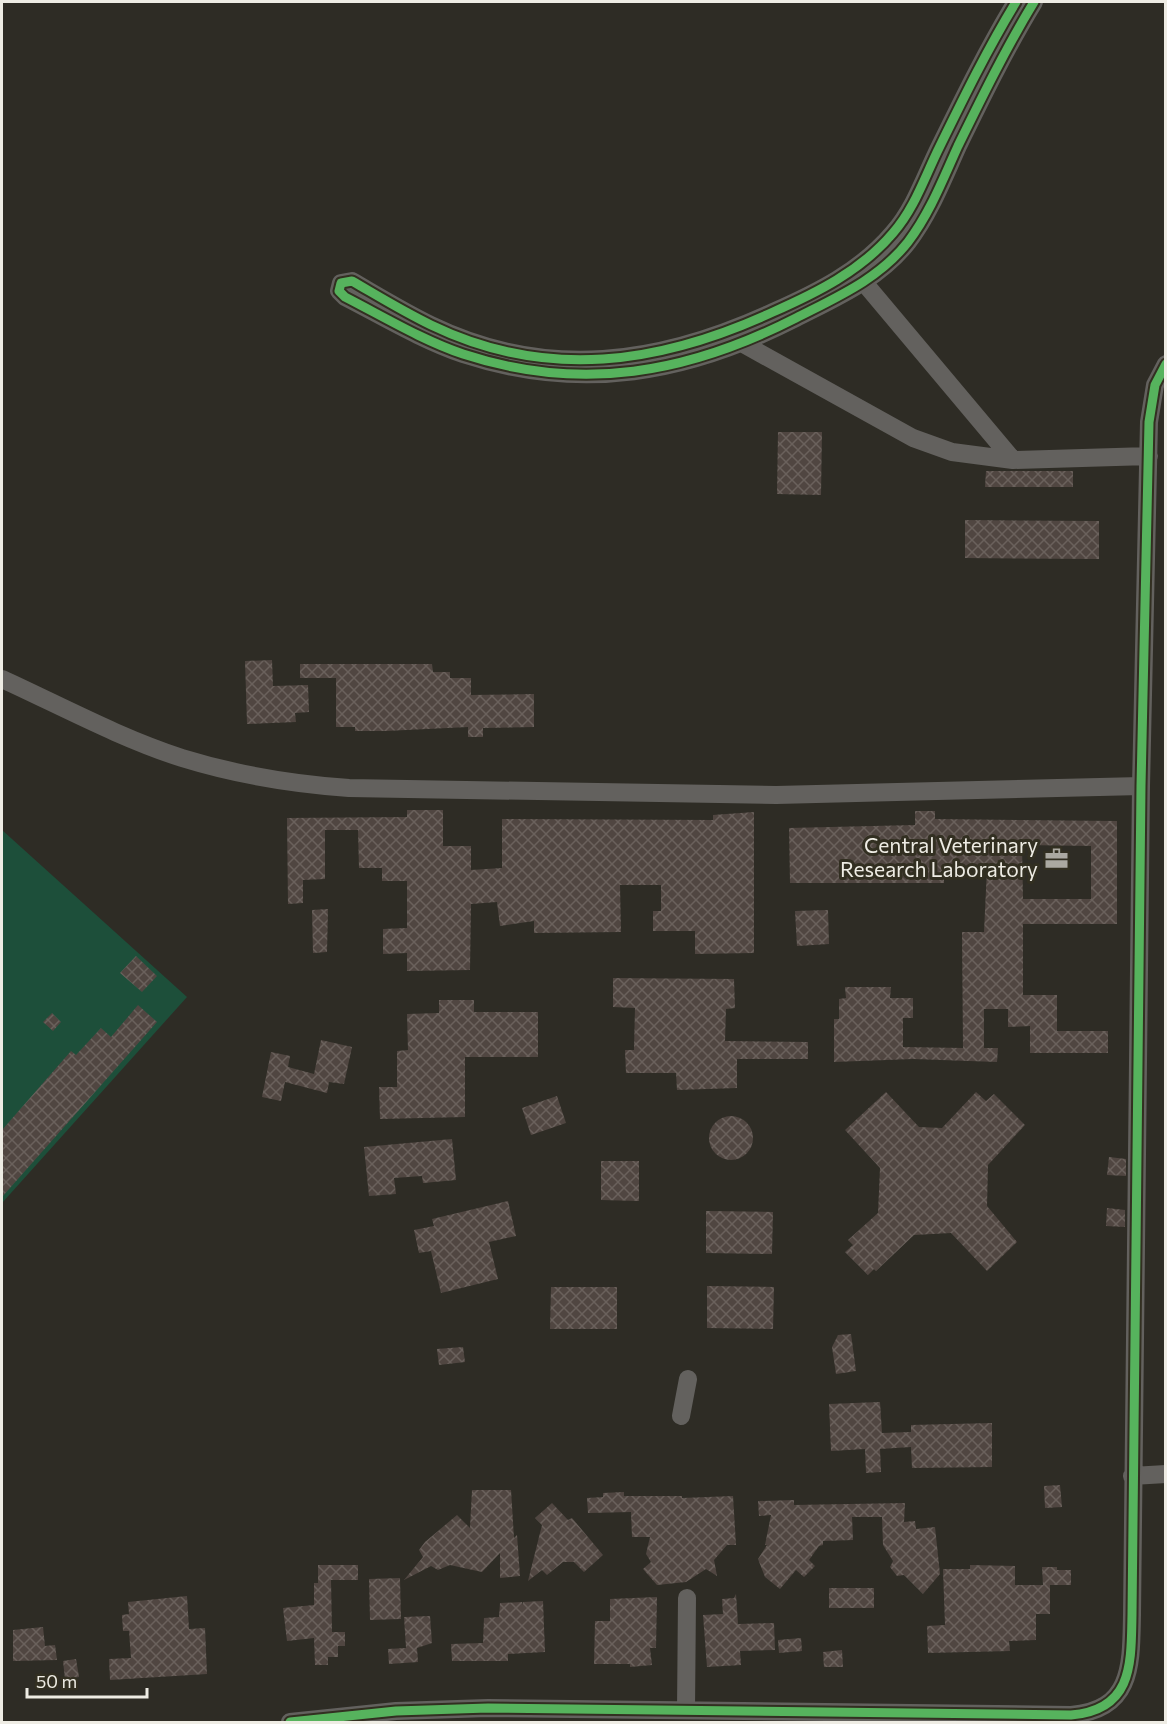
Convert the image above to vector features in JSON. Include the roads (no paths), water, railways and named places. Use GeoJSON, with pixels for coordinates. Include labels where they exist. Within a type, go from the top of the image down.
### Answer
{"type":"FeatureCollection","features":[{"type":"Feature","properties":{"kind":"street"},"geometry":{"type":"LineString","coordinates":[[900,239],[915,201],[964,96],[1016,2]]}},
{"type":"Feature","properties":{"kind":"street"},"geometry":{"type":"LineString","coordinates":[[858,276],[724,333],[678,348],[639,357],[592,360],[536,356],[456,336],[431,325],[352,281],[344,281],[339,287],[345,297],[434,342],[493,362],[533,370],[584,375],[646,371],[690,362],[743,344],[858,276],[927,213],[999,63],[1034,2]]}},
{"type":"Feature","properties":{"kind":"street"},"geometry":{"type":"LineString","coordinates":[[858,276],[1013,460]]}},
{"type":"Feature","properties":{"kind":"street"},"geometry":{"type":"LineString","coordinates":[[724,333],[922,442],[972,457],[1013,460],[1149,456]]}},
{"type":"Feature","properties":{"kind":"street"},"geometry":{"type":"LineString","coordinates":[[290,1722],[424,1709],[686,1710],[725,1717],[1071,1715],[1085,1714],[1104,1706],[1121,1690],[1131,1662],[1141,786],[1149,456],[1151,403],[1155,385],[1166,363]]}},
{"type":"Feature","properties":{"kind":"street"},"geometry":{"type":"LineString","coordinates":[[2,679],[140,743],[181,758],[253,777],[306,785],[361,789],[776,795],[1141,786]]}},
{"type":"Feature","properties":{"kind":"street"},"geometry":{"type":"LineString","coordinates":[[681,1416],[688,1379]]}},
{"type":"Feature","properties":{"kind":"street"},"geometry":{"type":"LineString","coordinates":[[1132,1476],[1166,1474]]}},
{"type":"Feature","properties":{"kind":"street"},"geometry":{"type":"LineString","coordinates":[[686,1710],[687,1598]]}},
{"type":"Feature","properties":{"kind":"place","name":"Central Veterinary Research Laboratory"},"geometry":{"type":"Point","coordinates":[1056,858]}}]}
